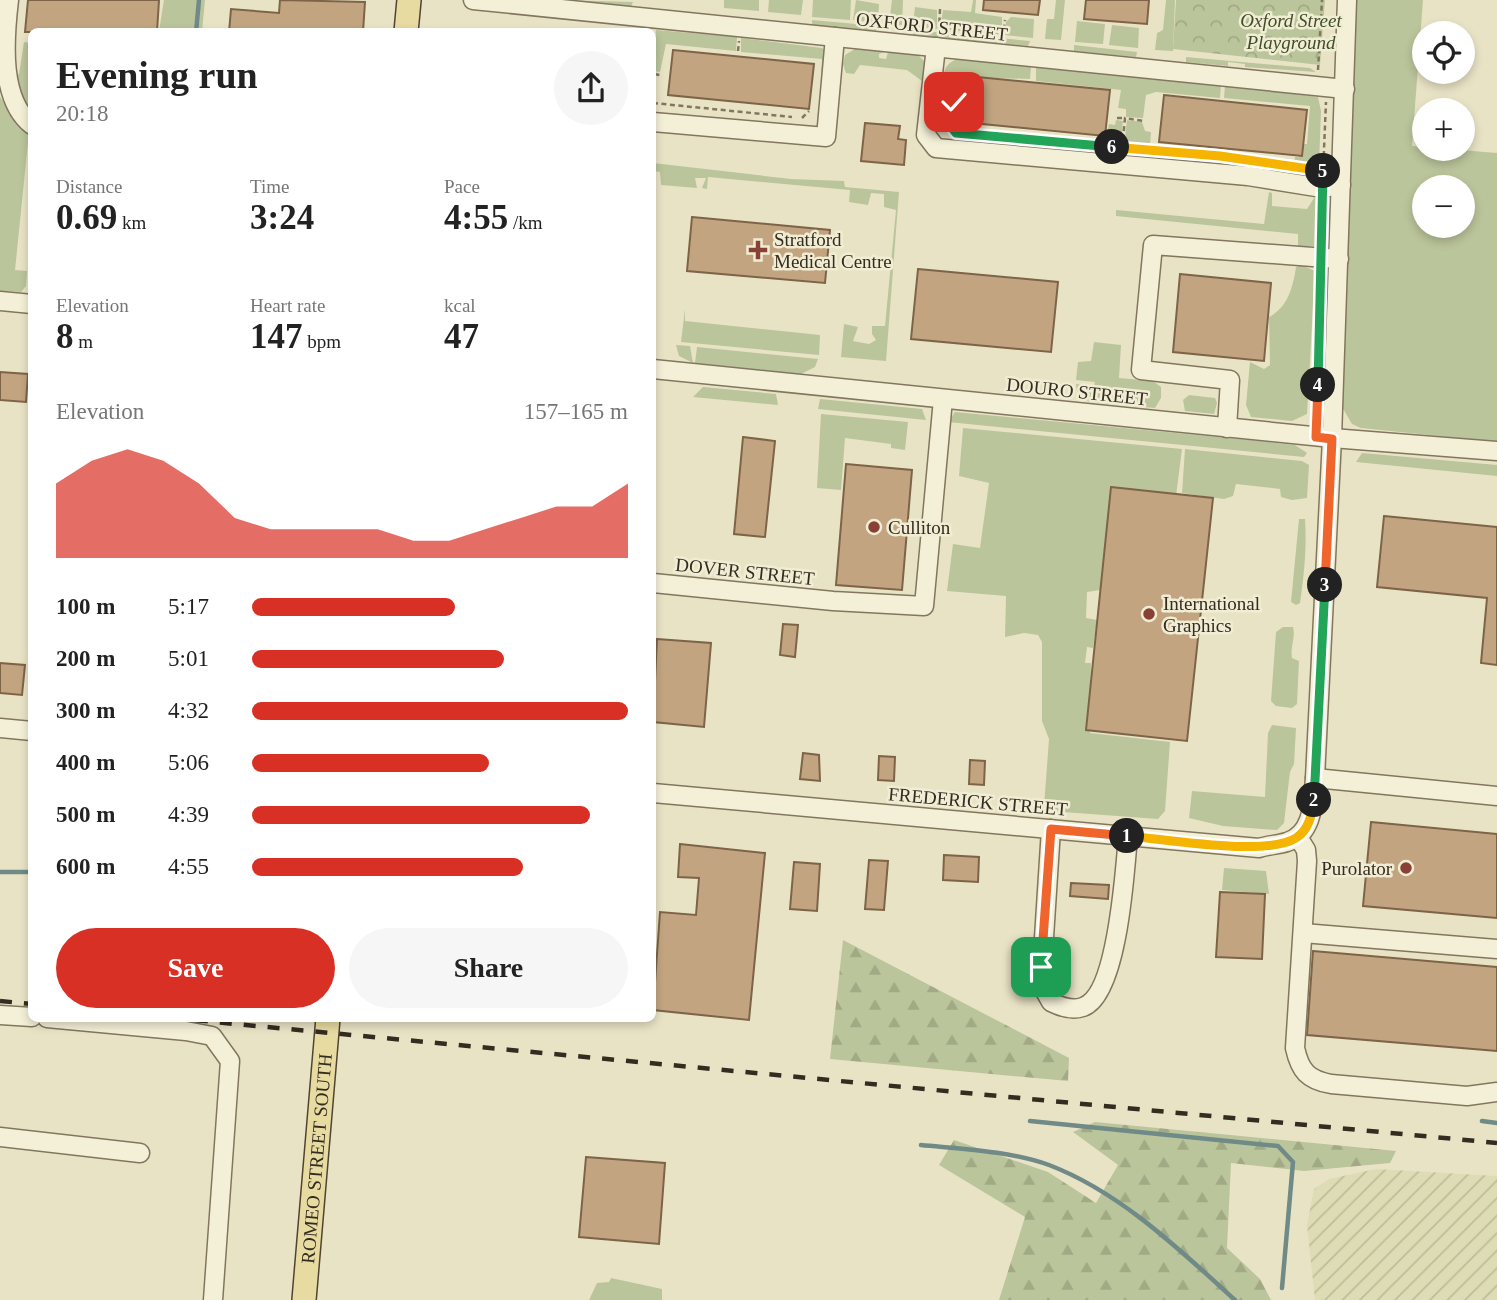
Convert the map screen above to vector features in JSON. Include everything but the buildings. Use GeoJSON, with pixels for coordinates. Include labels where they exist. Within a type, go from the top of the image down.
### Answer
{"type":"FeatureCollection","features":[{"type":"Feature","properties":{"kind":"main road"},"geometry":{"type":"LineString","coordinates":[[406,28],[409,0]]}},
{"type":"Feature","properties":{"kind":"main road","name":"ROMEO STREET SOUTH"},"geometry":{"type":"LineString","coordinates":[[304,1300],[328,1022]]}},
{"type":"Feature","properties":{"kind":"street"},"geometry":{"type":"LineString","coordinates":[[9,0],[0,72],[6,101],[28,121]]}},
{"type":"Feature","properties":{"kind":"street","name":"OXFORD STREET"},"geometry":{"type":"LineString","coordinates":[[473,0],[835,37],[937,39],[1336,88]]}},
{"type":"Feature","properties":{"kind":"street"},"geometry":{"type":"LineString","coordinates":[[1347,0],[1336,88],[1341,185],[1339,259],[1315,778],[1312,811],[1298,837],[1306,850],[1307,861],[1295,1048],[1303,1072],[1316,1081],[1467,1096],[1497,1093]]}},
{"type":"Feature","properties":{"kind":"street"},"geometry":{"type":"LineString","coordinates":[[656,122],[826,137],[835,37]]}},
{"type":"Feature","properties":{"kind":"street"},"geometry":{"type":"LineString","coordinates":[[937,39],[926,135],[936,148],[1248,176],[1322,188],[1341,185]]}},
{"type":"Feature","properties":{"kind":"street"},"geometry":{"type":"LineString","coordinates":[[1227,428],[1230,380],[1141,370],[1153,245],[1339,259]]}},
{"type":"Feature","properties":{"kind":"street"},"geometry":{"type":"LineString","coordinates":[[0,301],[28,304]]}},
{"type":"Feature","properties":{"kind":"street","name":"DOURO STREET"},"geometry":{"type":"LineString","coordinates":[[656,369],[1332,439],[1497,451]]}},
{"type":"Feature","properties":{"kind":"street","name":"DOVER STREET"},"geometry":{"type":"LineString","coordinates":[[656,583],[833,601],[924,606],[943,399]]}},
{"type":"Feature","properties":{"kind":"street"},"geometry":{"type":"LineString","coordinates":[[0,728],[28,731]]}},
{"type":"Feature","properties":{"kind":"street"},"geometry":{"type":"LineString","coordinates":[[1315,778],[1497,796]]}},
{"type":"Feature","properties":{"kind":"street","name":"FREDERICK STREET"},"geometry":{"type":"LineString","coordinates":[[656,793],[1259,848],[1298,837]]}},
{"type":"Feature","properties":{"kind":"street"},"geometry":{"type":"LineString","coordinates":[[1051,829],[1041,984],[1051,1002],[1074,1009],[1085,1007],[1093,1000],[1102,985],[1117,940],[1129,836]]}},
{"type":"Feature","properties":{"kind":"street"},"geometry":{"type":"LineString","coordinates":[[1303,933],[1497,949]]}},
{"type":"Feature","properties":{"kind":"street"},"geometry":{"type":"LineString","coordinates":[[0,1015],[28,1017]]}},
{"type":"Feature","properties":{"kind":"street"},"geometry":{"type":"LineString","coordinates":[[90,1022],[212,1036],[230,1062],[213,1300]]}},
{"type":"Feature","properties":{"kind":"street"},"geometry":{"type":"LineString","coordinates":[[0,1138],[140,1153]]}},
{"type":"Feature","properties":{"kind":"path"},"geometry":{"type":"LineString","coordinates":[[1318,326],[1323,169],[1336,88],[1317,68],[1322,0]]}},
{"type":"Feature","properties":{"kind":"path"},"geometry":{"type":"LineString","coordinates":[[937,39],[940,9]]}},
{"type":"Feature","properties":{"kind":"path"},"geometry":{"type":"LineString","coordinates":[[1003,38],[1004,20]]}},
{"type":"Feature","properties":{"kind":"path"},"geometry":{"type":"LineString","coordinates":[[656,74],[660,75]]}},
{"type":"Feature","properties":{"kind":"path"},"geometry":{"type":"LineString","coordinates":[[954,102],[953,129],[956,133],[968,134]]}},
{"type":"Feature","properties":{"kind":"path"},"geometry":{"type":"LineString","coordinates":[[656,103],[804,118],[809,111]]}},
{"type":"Feature","properties":{"kind":"path"},"geometry":{"type":"LineString","coordinates":[[1117,118],[1143,121]]}},
{"type":"Feature","properties":{"kind":"path"},"geometry":{"type":"LineString","coordinates":[[1125,118],[1122,148],[1134,149]]}},
{"type":"Feature","properties":{"kind":"path"},"geometry":{"type":"LineString","coordinates":[[1016,139],[1029,137],[1044,142]]}},
{"type":"Feature","properties":{"kind":"path"},"geometry":{"type":"LineString","coordinates":[[1284,165],[1323,169]]}},
{"type":"Feature","properties":{"kind":"green space"},"geometry":{"type":"Polygon","coordinates":[[[164,0],[205,0],[202,28],[159,28],[164,0]]]}},
{"type":"Feature","properties":{"kind":"green space"},"geometry":{"type":"Polygon","coordinates":[[[560,0],[633,2],[631,7],[560,0]]]}},
{"type":"Feature","properties":{"kind":"green space"},"geometry":{"type":"Polygon","coordinates":[[[724,0],[759,0],[759,11],[724,8],[724,0]]]}},
{"type":"Feature","properties":{"kind":"green space"},"geometry":{"type":"Polygon","coordinates":[[[769,0],[803,0],[801,15],[768,12],[769,0]]]}},
{"type":"Feature","properties":{"kind":"green space"},"geometry":{"type":"Polygon","coordinates":[[[813,0],[851,0],[850,20],[812,17],[813,0]]]}},
{"type":"Feature","properties":{"kind":"green space"},"geometry":{"type":"Polygon","coordinates":[[[856,0],[879,4],[878,23],[853,20],[856,0]]]}},
{"type":"Feature","properties":{"kind":"green space"},"geometry":{"type":"Polygon","coordinates":[[[892,0],[903,0],[902,25],[889,24],[892,0]]]}},
{"type":"Feature","properties":{"kind":"green space"},"geometry":{"type":"Polygon","coordinates":[[[973,0],[976,0],[975,13],[1002,17],[1002,35],[940,29],[943,10],[971,12],[973,0]]]}},
{"type":"Feature","properties":{"kind":"green space"},"geometry":{"type":"Polygon","coordinates":[[[1056,0],[1065,0],[1061,40],[1045,39],[1047,19],[1054,19],[1056,0]]]}},
{"type":"Feature","properties":{"kind":"green space"},"geometry":{"type":"Polygon","coordinates":[[[1166,0],[1175,0],[1173,51],[1155,50],[1157,33],[1163,30],[1166,0]]]}},
{"type":"Feature","properties":{"kind":"green space","name":"Oxford Street Playground"},"geometry":{"type":"Polygon","coordinates":[[[1176,0],[1325,0],[1320,65],[1173,49],[1176,0]]]}},
{"type":"Feature","properties":{"kind":"green space"},"geometry":{"type":"Polygon","coordinates":[[[1356,0],[1423,0],[1421,21],[1412,21],[1412,84],[1417,84],[1416,98],[1412,98],[1412,161],[1475,161],[1475,151],[1497,153],[1497,442],[1361,428],[1352,424],[1342,407],[1356,0]]]}},
{"type":"Feature","properties":{"kind":"green space"},"geometry":{"type":"Polygon","coordinates":[[[915,7],[937,10],[937,29],[913,26],[915,7]]]}},
{"type":"Feature","properties":{"kind":"green space"},"geometry":{"type":"Polygon","coordinates":[[[1011,17],[1034,19],[1033,38],[1005,35],[1006,22],[1011,17]]]}},
{"type":"Feature","properties":{"kind":"green space"},"geometry":{"type":"Polygon","coordinates":[[[812,20],[878,26],[876,31],[812,25],[812,20]]]}},
{"type":"Feature","properties":{"kind":"green space"},"geometry":{"type":"Polygon","coordinates":[[[1077,21],[1105,24],[1103,44],[1075,42],[1077,21]]]}},
{"type":"Feature","properties":{"kind":"green space"},"geometry":{"type":"Polygon","coordinates":[[[1112,25],[1139,28],[1138,48],[1109,45],[1112,25]]]}},
{"type":"Feature","properties":{"kind":"green space"},"geometry":{"type":"Polygon","coordinates":[[[656,30],[737,37],[736,51],[666,44],[660,72],[656,71],[656,30]]]}},
{"type":"Feature","properties":{"kind":"green space"},"geometry":{"type":"Polygon","coordinates":[[[913,30],[1030,41],[1028,46],[913,35],[913,30]]]}},
{"type":"Feature","properties":{"kind":"green space"},"geometry":{"type":"Polygon","coordinates":[[[741,38],[822,48],[826,51],[826,82],[821,82],[822,59],[741,52],[741,38]]]}},
{"type":"Feature","properties":{"kind":"green space"},"geometry":{"type":"Polygon","coordinates":[[[24,42],[28,43],[28,106],[22,105],[10,74],[19,74],[24,42]]]}},
{"type":"Feature","properties":{"kind":"green space"},"geometry":{"type":"Polygon","coordinates":[[[1074,45],[1137,52],[1136,57],[1074,51],[1074,45]]]}},
{"type":"Feature","properties":{"kind":"green space"},"geometry":{"type":"Polygon","coordinates":[[[855,49],[884,52],[879,54],[879,58],[886,59],[888,52],[918,55],[926,63],[922,81],[907,70],[860,65],[854,74],[846,73],[843,64],[845,55],[855,49]]]}},
{"type":"Feature","properties":{"kind":"green space"},"geometry":{"type":"Polygon","coordinates":[[[1186,57],[1310,68],[1316,72],[1245,67],[1245,64],[1228,62],[1228,66],[1186,62],[1186,57]]]}},
{"type":"Feature","properties":{"kind":"green space"},"geometry":{"type":"Polygon","coordinates":[[[958,59],[1031,67],[1030,79],[957,77],[953,100],[953,95],[942,94],[943,77],[948,64],[958,59]]]}},
{"type":"Feature","properties":{"kind":"green space"},"geometry":{"type":"Polygon","coordinates":[[[1036,66],[1221,85],[1220,98],[1156,92],[1146,95],[1143,118],[1126,117],[1126,109],[1118,108],[1121,90],[1036,81],[1036,66]]]}},
{"type":"Feature","properties":{"kind":"green space"},"geometry":{"type":"Polygon","coordinates":[[[1225,85],[1318,97],[1321,111],[1319,165],[1294,164],[1295,157],[1299,157],[1301,144],[1307,144],[1310,106],[1224,98],[1225,85]]]}},
{"type":"Feature","properties":{"kind":"green space"},"geometry":{"type":"Polygon","coordinates":[[[0,97],[28,129],[28,142],[15,270],[27,271],[26,286],[21,292],[0,291],[0,97]]]}},
{"type":"Feature","properties":{"kind":"green space"},"geometry":{"type":"Polygon","coordinates":[[[956,112],[960,112],[961,126],[1022,134],[1017,137],[957,131],[956,112]]]}},
{"type":"Feature","properties":{"kind":"green space"},"geometry":{"type":"Polygon","coordinates":[[[1116,120],[1123,121],[1120,147],[1033,136],[1105,140],[1109,124],[1115,125],[1116,120]]]}},
{"type":"Feature","properties":{"kind":"green space"},"geometry":{"type":"Polygon","coordinates":[[[1127,120],[1142,122],[1145,131],[1151,132],[1150,145],[1212,153],[1124,146],[1127,120]]]}},
{"type":"Feature","properties":{"kind":"green space"},"geometry":{"type":"Polygon","coordinates":[[[1223,152],[1290,159],[1290,163],[1227,157],[1223,152]]]}},
{"type":"Feature","properties":{"kind":"green space"},"geometry":{"type":"Polygon","coordinates":[[[656,163],[791,179],[844,181],[845,187],[899,192],[886,361],[841,357],[844,324],[858,327],[853,341],[869,344],[876,340],[872,334],[872,326],[885,326],[896,210],[884,207],[884,194],[871,193],[868,205],[849,202],[850,190],[708,177],[707,189],[702,188],[706,178],[695,178],[697,188],[661,185],[660,172],[656,171],[656,163]]]}},
{"type":"Feature","properties":{"kind":"green space"},"geometry":{"type":"Polygon","coordinates":[[[1269,192],[1272,193],[1272,206],[1307,209],[1314,198],[1318,198],[1316,246],[1298,246],[1298,234],[1116,216],[1116,210],[1264,224],[1269,192]]]}},
{"type":"Feature","properties":{"kind":"green space"},"geometry":{"type":"Polygon","coordinates":[[[1301,265],[1315,271],[1307,414],[1292,421],[1251,417],[1246,405],[1250,362],[1264,369],[1270,365],[1269,317],[1285,302],[1296,267],[1301,265]]]}},
{"type":"Feature","properties":{"kind":"green space"},"geometry":{"type":"Polygon","coordinates":[[[685,309],[685,321],[820,335],[819,355],[681,342],[685,309]]]}},
{"type":"Feature","properties":{"kind":"green space"},"geometry":{"type":"Polygon","coordinates":[[[1094,342],[1121,345],[1119,378],[1153,381],[1161,387],[1161,398],[1155,408],[1089,402],[1077,391],[1076,384],[1094,386],[1095,382],[1076,380],[1078,362],[1091,361],[1094,342]]]}},
{"type":"Feature","properties":{"kind":"green space"},"geometry":{"type":"Polygon","coordinates":[[[676,345],[690,346],[693,363],[679,356],[676,345]]]}},
{"type":"Feature","properties":{"kind":"green space"},"geometry":{"type":"Polygon","coordinates":[[[697,347],[818,359],[815,367],[801,374],[695,363],[697,347]]]}},
{"type":"Feature","properties":{"kind":"green space"},"geometry":{"type":"Polygon","coordinates":[[[703,387],[776,394],[778,405],[693,397],[703,387]]]}},
{"type":"Feature","properties":{"kind":"green space"},"geometry":{"type":"Polygon","coordinates":[[[1189,395],[1215,398],[1217,403],[1214,414],[1185,411],[1183,400],[1189,395]]]}},
{"type":"Feature","properties":{"kind":"green space"},"geometry":{"type":"Polygon","coordinates":[[[820,399],[922,409],[926,420],[818,409],[820,399]]]}},
{"type":"Feature","properties":{"kind":"green space"},"geometry":{"type":"Polygon","coordinates":[[[955,412],[1295,445],[1307,453],[1304,457],[948,422],[955,412]]]}},
{"type":"Feature","properties":{"kind":"green space"},"geometry":{"type":"Polygon","coordinates":[[[821,414],[908,422],[905,450],[891,448],[891,444],[845,438],[841,490],[817,488],[821,414]]]}},
{"type":"Feature","properties":{"kind":"green space"},"geometry":{"type":"Polygon","coordinates":[[[963,428],[1182,449],[1176,496],[1112,489],[1100,590],[1087,592],[1086,618],[1097,620],[1093,648],[1087,647],[1085,663],[1091,663],[1090,733],[1170,742],[1165,811],[1158,819],[1063,812],[1047,810],[1044,806],[1049,739],[1042,721],[1042,642],[1038,635],[1024,633],[1005,637],[1006,596],[947,591],[953,544],[980,548],[989,483],[959,476],[963,428]]]}},
{"type":"Feature","properties":{"kind":"green space"},"geometry":{"type":"Polygon","coordinates":[[[1185,449],[1302,461],[1309,465],[1307,498],[1292,500],[1281,497],[1280,489],[1236,484],[1233,496],[1224,499],[1182,493],[1185,449]]]}},
{"type":"Feature","properties":{"kind":"green space"},"geometry":{"type":"Polygon","coordinates":[[[1362,453],[1497,465],[1497,476],[1356,462],[1362,453]]]}},
{"type":"Feature","properties":{"kind":"green space"},"geometry":{"type":"Polygon","coordinates":[[[1299,519],[1305,519],[1305,550],[1300,603],[1296,605],[1291,602],[1299,519]]]}},
{"type":"Feature","properties":{"kind":"green space"},"geometry":{"type":"Polygon","coordinates":[[[1283,627],[1293,627],[1292,658],[1299,661],[1297,704],[1292,708],[1276,706],[1271,701],[1276,632],[1283,627]]]}},
{"type":"Feature","properties":{"kind":"green space"},"geometry":{"type":"Polygon","coordinates":[[[1272,725],[1296,728],[1294,764],[1290,772],[1284,823],[1277,830],[1223,826],[1189,818],[1192,791],[1265,797],[1268,733],[1272,725]]]}},
{"type":"Feature","properties":{"kind":"green space"},"geometry":{"type":"Polygon","coordinates":[[[1224,868],[1266,871],[1269,894],[1222,890],[1224,868]]]}},
{"type":"Feature","properties":{"kind":"green space"},"geometry":{"type":"Polygon","coordinates":[[[843,940],[1069,1058],[1068,1081],[830,1059],[843,940]]]}},
{"type":"Feature","properties":{"kind":"green space"},"geometry":{"type":"Polygon","coordinates":[[[1095,1122],[1396,1151],[1390,1163],[1304,1171],[1231,1163],[1227,1248],[1260,1279],[1271,1300],[999,1300],[1025,1217],[939,1165],[954,1140],[1048,1172],[1096,1203],[1118,1165],[1073,1132],[1095,1122]]]}},
{"type":"Feature","properties":{"kind":"green space"},"geometry":{"type":"Polygon","coordinates":[[[1376,1169],[1497,1176],[1497,1300],[1315,1300],[1307,1225],[1314,1189],[1329,1179],[1376,1169]]]}},
{"type":"Feature","properties":{"kind":"green space"},"geometry":{"type":"Polygon","coordinates":[[[611,1278],[662,1289],[662,1300],[589,1300],[597,1283],[609,1282],[611,1278]]]}},
{"type":"Feature","properties":{"kind":"waterway"},"geometry":{"type":"LineString","coordinates":[[196,28],[199,0]]}},
{"type":"Feature","properties":{"kind":"waterway"},"geometry":{"type":"LineString","coordinates":[[0,872],[28,872]]}},
{"type":"Feature","properties":{"kind":"waterway"},"geometry":{"type":"LineString","coordinates":[[1030,1121],[1278,1146],[1293,1162],[1282,1288]]}},
{"type":"Feature","properties":{"kind":"waterway"},"geometry":{"type":"LineString","coordinates":[[1482,1121],[1497,1123]]}},
{"type":"Feature","properties":{"kind":"waterway"},"geometry":{"type":"LineString","coordinates":[[921,1145],[986,1151],[1034,1160],[1075,1177],[1125,1206],[1235,1300]]}},
{"type":"Feature","properties":{"kind":"railway"},"geometry":{"type":"LineString","coordinates":[[0,1001],[28,1004]]}},
{"type":"Feature","properties":{"kind":"railway"},"geometry":{"type":"LineString","coordinates":[[214,1022],[1497,1143]]}},
{"type":"Feature","properties":{"kind":"place","name":"Stratford Medical Centre"},"geometry":{"type":"Point","coordinates":[758,250]}},
{"type":"Feature","properties":{"kind":"place","name":"Culliton"},"geometry":{"type":"Point","coordinates":[874,527]}},
{"type":"Feature","properties":{"kind":"place","name":"International Graphics"},"geometry":{"type":"Point","coordinates":[1149,614]}},
{"type":"Feature","properties":{"kind":"place","name":"Purolator"},"geometry":{"type":"Point","coordinates":[1406,868]}},
{"type":"Feature","properties":{"kind":"route"},"geometry":{"type":"LineString","coordinates":[[954,102],[953,129],[956,133],[1016,139],[1029,137],[1044,142],[1220,156],[1231,160],[1323,169],[1316,437],[1332,439],[1315,778],[1309,821],[1298,837],[1259,848],[1051,829],[1041,967]]}}]}
